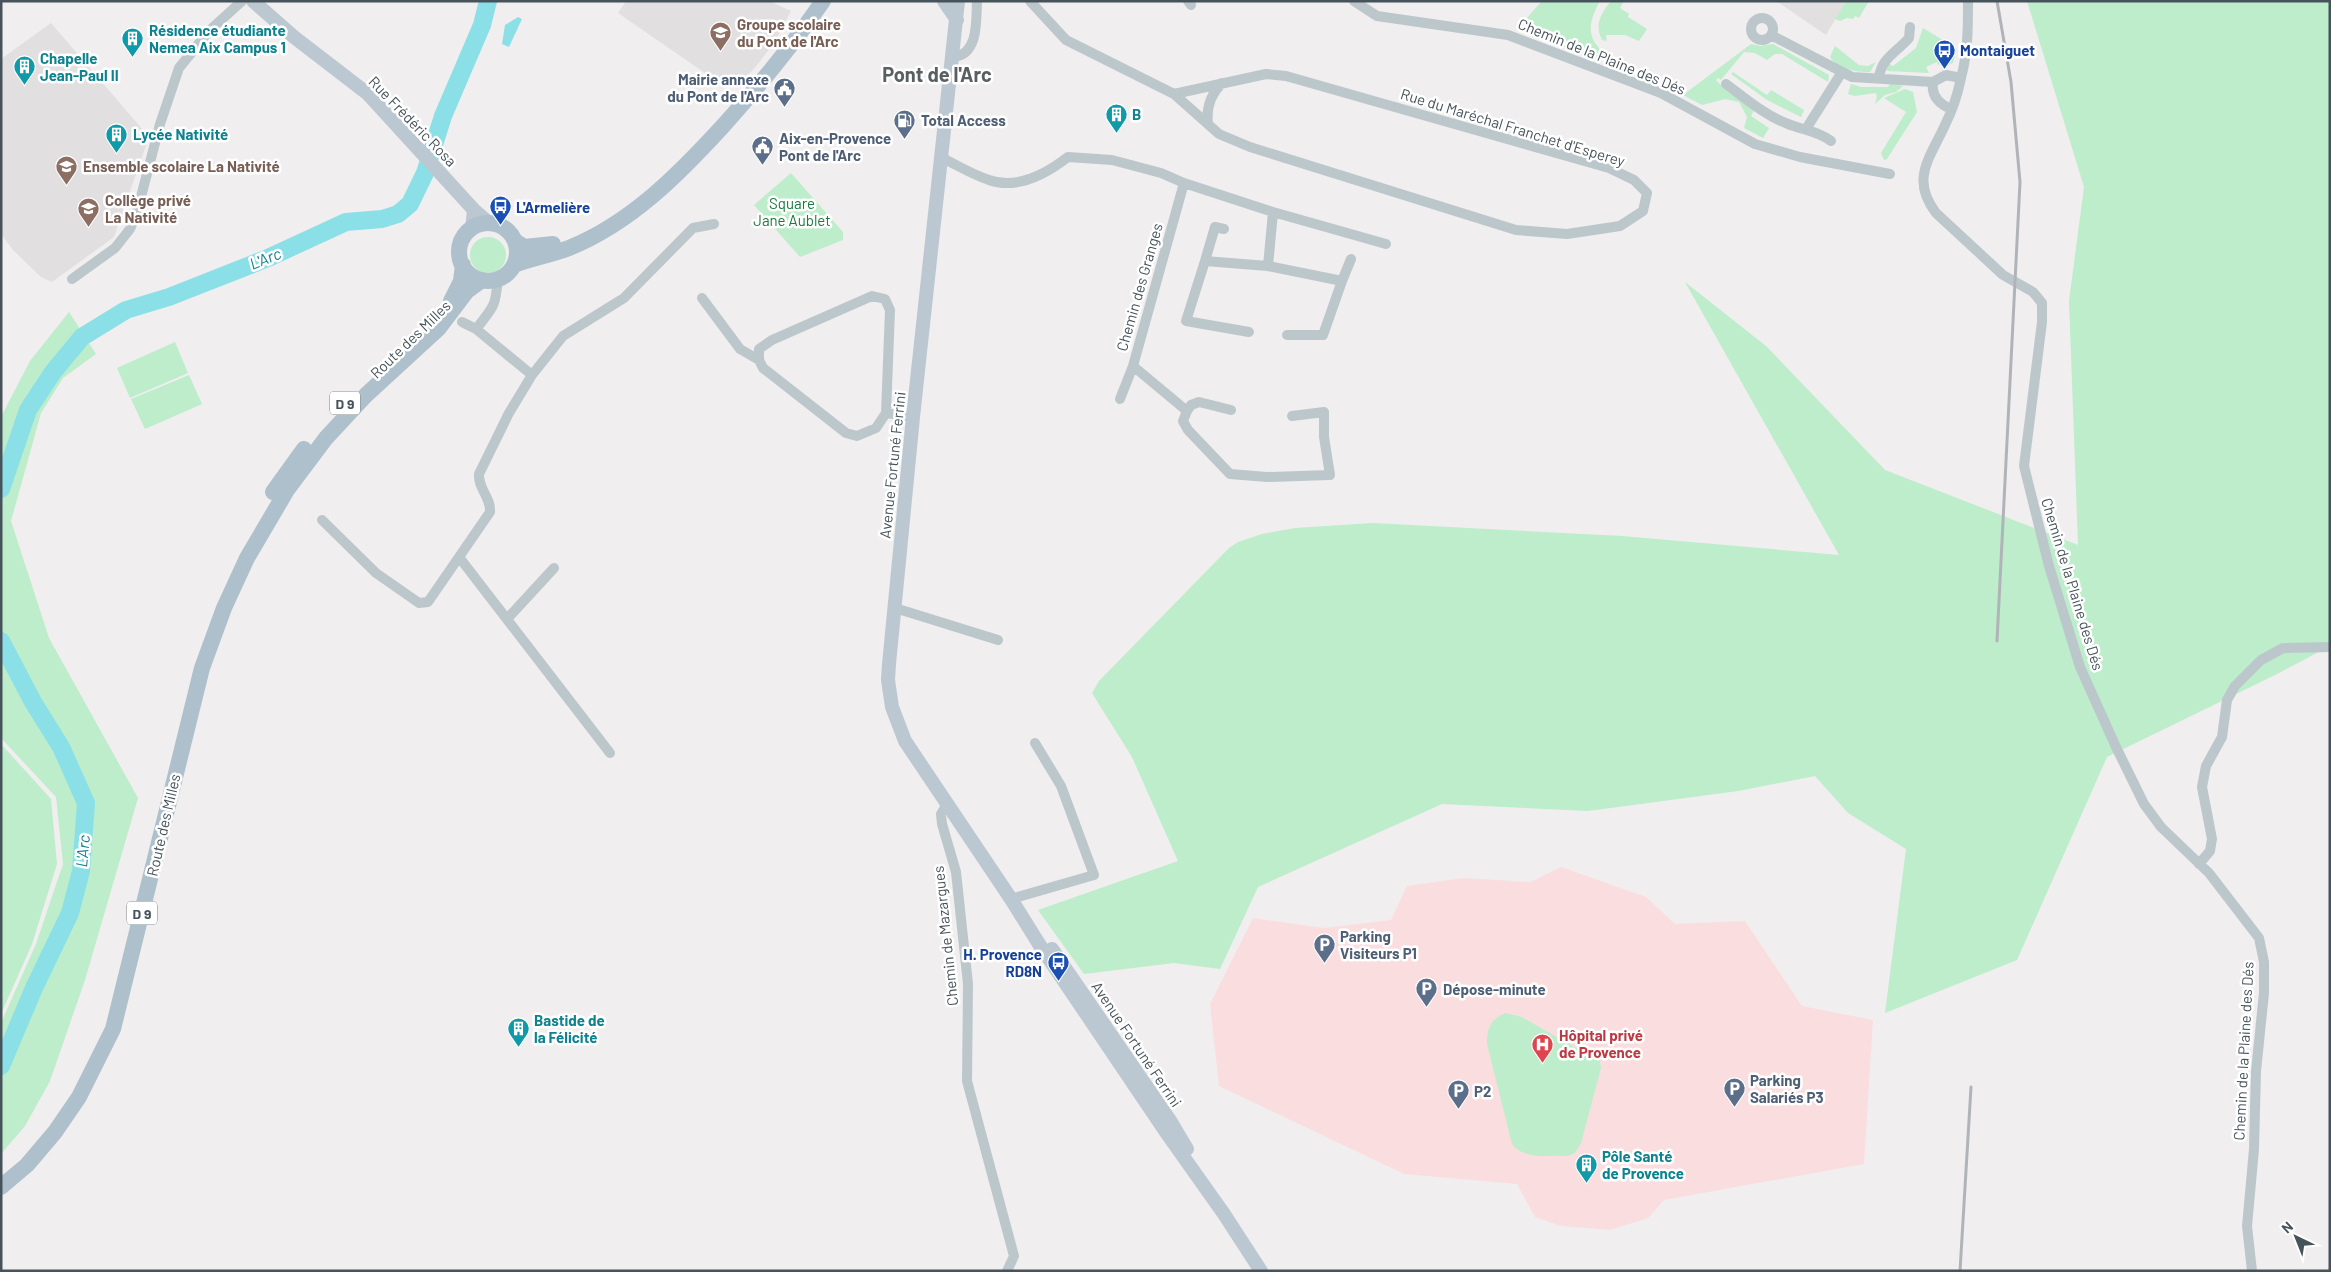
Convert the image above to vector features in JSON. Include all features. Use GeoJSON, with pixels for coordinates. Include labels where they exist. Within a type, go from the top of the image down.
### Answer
{"type":"FeatureCollection","features":[{"type":"Feature","properties":{"kind":"main road","name":"Rue Frédéric Rosa"},"geometry":{"type":"LineString","coordinates":[[253,1],[294,37],[368,94],[471,207],[489,223]]}},
{"type":"Feature","properties":{"kind":"main road"},"geometry":{"type":"LineString","coordinates":[[514,265],[570,248],[643,205],[748,90],[786,44],[814,1]]}},
{"type":"Feature","properties":{"kind":"main road"},"geometry":{"type":"LineString","coordinates":[[515,241],[517,257],[514,265],[508,273],[492,282],[471,275],[463,266],[460,246],[464,236],[472,229],[489,223],[500,226],[524,247],[538,247],[566,240],[637,198],[687,158],[754,92],[792,46],[823,1]]}},
{"type":"Feature","properties":{"kind":"main road"},"geometry":{"type":"LineString","coordinates":[[944,1],[957,20]]}},
{"type":"Feature","properties":{"kind":"main road","name":"Avenue Fortuné Ferrini"},"geometry":{"type":"LineString","coordinates":[[958,1],[954,56],[913,417],[888,680],[892,707],[905,741],[1011,899],[1069,972],[1160,1107],[1224,1214],[1261,1271]]}},
{"type":"Feature","properties":{"kind":"main road"},"geometry":{"type":"LineString","coordinates":[[471,207],[472,229]]}},
{"type":"Feature","properties":{"kind":"main road","name":"Route des Milles"},"geometry":{"type":"LineString","coordinates":[[224,608],[236,562],[261,511],[287,472],[331,416],[358,389],[446,310],[455,296],[461,281],[463,266]]}},
{"type":"Feature","properties":{"kind":"main road","name":"Route des Milles"},"geometry":{"type":"LineString","coordinates":[[1,1187],[26,1166],[55,1132],[79,1097],[113,1029],[202,668],[224,608],[247,558],[271,516],[326,438],[366,395],[439,328],[467,291],[492,282]]}},
{"type":"Feature","properties":{"kind":"street"},"geometry":{"type":"LineString","coordinates":[[72,279],[115,248],[130,229],[137,212],[160,124],[179,68],[209,31],[242,1]]}},
{"type":"Feature","properties":{"kind":"street"},"geometry":{"type":"LineString","coordinates":[[954,56],[963,54],[971,46],[976,29],[978,1]]}},
{"type":"Feature","properties":{"kind":"street"},"geometry":{"type":"LineString","coordinates":[[1030,1],[1066,40],[1174,94]]}},
{"type":"Feature","properties":{"kind":"street","name":"Chemin de la Plaine des Dés"},"geometry":{"type":"LineString","coordinates":[[1354,1],[1377,16],[1508,35],[1661,92],[1754,144],[1800,157],[1890,174]]}},
{"type":"Feature","properties":{"kind":"street"},"geometry":{"type":"LineString","coordinates":[[1933,82],[1935,97],[1944,106],[1951,109],[1961,78],[1968,32],[1968,1]]}},
{"type":"Feature","properties":{"kind":"street"},"geometry":{"type":"LineString","coordinates":[[1878,78],[1880,67],[1886,59],[1909,38],[1910,27]]}},
{"type":"Feature","properties":{"kind":"street"},"geometry":{"type":"LineString","coordinates":[[1771,35],[1852,77],[1933,82],[1946,75],[1961,78]]}},
{"type":"Feature","properties":{"kind":"street"},"geometry":{"type":"LineString","coordinates":[[1806,129],[1842,72]]}},
{"type":"Feature","properties":{"kind":"street","name":"Rue du Maréchal Franchet d'Esperey"},"geometry":{"type":"LineString","coordinates":[[1266,74],[1286,76],[1609,168],[1634,180],[1647,193],[1643,211],[1620,226],[1567,234],[1516,230],[1250,147],[1219,134],[1174,94],[1266,74]]}},
{"type":"Feature","properties":{"kind":"street"},"geometry":{"type":"LineString","coordinates":[[1208,124],[1207,112],[1213,92],[1222,83]]}},
{"type":"Feature","properties":{"kind":"street"},"geometry":{"type":"LineString","coordinates":[[1726,84],[1749,102],[1781,121],[1823,135],[1831,141]]}},
{"type":"Feature","properties":{"kind":"street","name":"Chemin de la Plaine des Dés"},"geometry":{"type":"LineString","coordinates":[[1951,109],[1924,170],[1923,184],[1927,202],[1936,213],[2003,276],[2033,292],[2042,303],[2042,322],[2024,466],[2049,566],[2080,667],[2144,804],[2161,827],[2209,873],[2259,938],[2264,962],[2264,993],[2256,1071],[2254,1149],[2247,1226],[2252,1271]]}},
{"type":"Feature","properties":{"kind":"street"},"geometry":{"type":"LineString","coordinates":[[942,158],[990,181],[1016,183],[1050,171],[1068,157],[1112,160],[1161,173],[1184,183],[1273,212],[1386,244]]}},
{"type":"Feature","properties":{"kind":"street","name":"Chemin des Granges"},"geometry":{"type":"LineString","coordinates":[[1120,398],[1133,366],[1184,183]]}},
{"type":"Feature","properties":{"kind":"street"},"geometry":{"type":"LineString","coordinates":[[1268,266],[1273,212]]}},
{"type":"Feature","properties":{"kind":"street"},"geometry":{"type":"LineString","coordinates":[[322,520],[376,573],[419,604],[428,602],[490,512],[490,503],[478,482],[479,474],[532,375],[563,336],[624,298],[693,228],[714,224]]}},
{"type":"Feature","properties":{"kind":"street"},"geometry":{"type":"LineString","coordinates":[[1224,229],[1215,227],[1186,321],[1249,332]]}},
{"type":"Feature","properties":{"kind":"street"},"geometry":{"type":"LineString","coordinates":[[1287,336],[1323,335],[1352,259]]}},
{"type":"Feature","properties":{"kind":"street"},"geometry":{"type":"LineString","coordinates":[[1204,261],[1268,266],[1342,281]]}},
{"type":"Feature","properties":{"kind":"street"},"geometry":{"type":"LineString","coordinates":[[476,329],[494,307],[497,298],[492,282]]}},
{"type":"Feature","properties":{"kind":"street"},"geometry":{"type":"LineString","coordinates":[[872,296],[885,299],[890,310],[886,413],[876,428],[858,436],[846,433],[786,389],[763,368],[759,360],[760,350],[772,340],[872,296]]}},
{"type":"Feature","properties":{"kind":"street"},"geometry":{"type":"LineString","coordinates":[[702,298],[740,350],[759,360]]}},
{"type":"Feature","properties":{"kind":"street"},"geometry":{"type":"LineString","coordinates":[[462,322],[476,329],[532,375]]}},
{"type":"Feature","properties":{"kind":"street"},"geometry":{"type":"LineString","coordinates":[[1133,366],[1187,411]]}},
{"type":"Feature","properties":{"kind":"street"},"geometry":{"type":"LineString","coordinates":[[1231,410],[1199,402],[1191,405],[1183,421],[1188,430],[1230,474],[1267,477],[1330,475],[1324,437],[1324,412],[1292,416]]}},
{"type":"Feature","properties":{"kind":"street"},"geometry":{"type":"LineString","coordinates":[[886,413],[913,417]]}},
{"type":"Feature","properties":{"kind":"street"},"geometry":{"type":"LineString","coordinates":[[459,556],[610,753]]}},
{"type":"Feature","properties":{"kind":"street"},"geometry":{"type":"LineString","coordinates":[[507,619],[554,568]]}},
{"type":"Feature","properties":{"kind":"street"},"geometry":{"type":"LineString","coordinates":[[895,608],[998,640]]}},
{"type":"Feature","properties":{"kind":"street"},"geometry":{"type":"LineString","coordinates":[[2200,864],[2210,851],[2212,839],[2202,787],[2206,766],[2222,737],[2227,700],[2235,686],[2261,660],[2283,648],[2330,647]]}},
{"type":"Feature","properties":{"kind":"street"},"geometry":{"type":"LineString","coordinates":[[1011,899],[1094,875],[1062,786],[1034,742]]}},
{"type":"Feature","properties":{"kind":"street","name":"Chemin de Mazargues"},"geometry":{"type":"LineString","coordinates":[[947,804],[941,814],[942,824],[956,872],[968,984],[967,1081],[1014,1256],[1007,1271]]}},
{"type":"Feature","properties":{"kind":"shaded area","name":"Groupe scolaire du Pont de l'Arc"},"geometry":{"type":"Polygon","coordinates":[[[626,1],[769,1],[791,11],[776,40],[737,87],[725,78],[721,84],[618,13],[626,1]]]}},
{"type":"Feature","properties":{"kind":"shaded area"},"geometry":{"type":"Polygon","coordinates":[[[1776,1],[1846,1],[1826,35],[1776,1]]]}},
{"type":"Feature","properties":{"kind":"shaded area","name":"Ensemble scolaire La Nativité"},"geometry":{"type":"Polygon","coordinates":[[[51,23],[149,137],[114,237],[52,282],[41,277],[13,250],[1,234],[1,59],[51,23]]]}},
{"type":"Feature","properties":{"kind":"shaded area","name":"Hôpital privé de Provence"},"geometry":{"type":"Polygon","coordinates":[[[1561,867],[1646,897],[1675,924],[1745,921],[1802,1006],[1873,1020],[1864,1164],[1664,1200],[1648,1218],[1610,1230],[1561,1226],[1535,1217],[1517,1184],[1404,1174],[1219,1086],[1210,1004],[1253,918],[1324,928],[1391,920],[1407,886],[1463,878],[1530,882],[1561,867]]]}},
{"type":"Feature","properties":{"kind":"green space"},"geometry":{"type":"Polygon","coordinates":[[[1542,1],[1600,1],[1593,16],[1591,32],[1592,38],[1601,51],[1602,57],[1597,61],[1517,29],[1542,1]]]}},
{"type":"Feature","properties":{"kind":"green space"},"geometry":{"type":"Polygon","coordinates":[[[1611,1],[1624,1],[1620,8],[1629,14],[1628,17],[1647,29],[1639,41],[1625,35],[1606,35],[1607,41],[1602,40],[1599,29],[1600,19],[1611,1]]]}},
{"type":"Feature","properties":{"kind":"green space"},"geometry":{"type":"Polygon","coordinates":[[[1846,1],[1869,1],[1859,18],[1855,16],[1853,19],[1847,18],[1840,21],[1835,19],[1846,1]]]}},
{"type":"Feature","properties":{"kind":"green space"},"geometry":{"type":"Polygon","coordinates":[[[2027,1],[2330,1],[2330,646],[2107,757],[2017,960],[1885,1013],[1906,849],[1848,813],[1815,776],[1738,791],[1588,811],[1442,804],[1258,887],[1220,969],[1174,963],[1084,974],[1038,910],[1178,861],[1132,757],[1092,693],[1099,681],[1229,548],[1238,542],[1262,534],[1295,528],[1373,523],[1622,536],[1839,555],[1685,282],[1766,346],[1885,470],[2078,545],[2069,301],[2084,187],[2027,1]]]}},
{"type":"Feature","properties":{"kind":"green space"},"geometry":{"type":"Polygon","coordinates":[[[1923,28],[1956,48],[1953,63],[1946,66],[1944,63],[1938,65],[1937,62],[1926,67],[1929,73],[1887,71],[1887,63],[1893,66],[1916,48],[1923,28]]]}},
{"type":"Feature","properties":{"kind":"green space"},"geometry":{"type":"Polygon","coordinates":[[[1751,44],[1760,46],[1773,44],[1829,75],[1828,82],[1782,54],[1775,54],[1767,60],[1755,53],[1744,52],[1721,80],[1718,78],[1716,80],[1754,110],[1751,116],[1769,128],[1763,138],[1744,128],[1747,117],[1739,102],[1725,99],[1702,105],[1683,95],[1751,44]]]}},
{"type":"Feature","properties":{"kind":"green space"},"geometry":{"type":"Polygon","coordinates":[[[1835,46],[1859,65],[1868,66],[1876,62],[1870,72],[1854,71],[1842,67],[1830,57],[1835,46]]]}},
{"type":"Feature","properties":{"kind":"green space"},"geometry":{"type":"Polygon","coordinates":[[[1733,72],[1767,95],[1771,90],[1804,110],[1801,117],[1767,100],[1731,74],[1733,72]]]}},
{"type":"Feature","properties":{"kind":"green space"},"geometry":{"type":"Polygon","coordinates":[[[1890,83],[1903,86],[1896,92],[1885,95],[1875,104],[1876,93],[1855,96],[1848,94],[1851,84],[1861,87],[1888,87],[1890,83]]]}},
{"type":"Feature","properties":{"kind":"green space"},"geometry":{"type":"Polygon","coordinates":[[[1905,89],[1913,92],[1917,112],[1887,159],[1884,160],[1881,153],[1906,112],[1884,98],[1905,89]]]}},
{"type":"Feature","properties":{"kind":"green space","name":"Square Jane Aublet"},"geometry":{"type":"Polygon","coordinates":[[[791,173],[843,232],[843,240],[800,257],[754,205],[791,173]]]}},
{"type":"Feature","properties":{"kind":"green space"},"geometry":{"type":"Polygon","coordinates":[[[488,237],[495,238],[501,242],[505,248],[505,262],[501,268],[495,272],[488,273],[481,272],[475,268],[471,262],[470,255],[471,248],[475,242],[481,238],[488,237]]]}},
{"type":"Feature","properties":{"kind":"green space"},"geometry":{"type":"Polygon","coordinates":[[[69,312],[96,354],[63,378],[41,413],[11,521],[49,638],[138,798],[85,980],[50,1081],[25,1126],[1,1154],[1,1023],[36,944],[63,864],[56,797],[1,738],[1,417],[30,361],[69,312]]]}},
{"type":"Feature","properties":{"kind":"green space"},"geometry":{"type":"Polygon","coordinates":[[[175,342],[188,373],[130,398],[117,368],[175,342]]]}},
{"type":"Feature","properties":{"kind":"green space"},"geometry":{"type":"Polygon","coordinates":[[[189,375],[202,404],[145,429],[131,399],[189,375]]]}},
{"type":"Feature","properties":{"kind":"green space"},"geometry":{"type":"Polygon","coordinates":[[[1,744],[51,799],[57,864],[32,944],[1,1014],[1,744]]]}},
{"type":"Feature","properties":{"kind":"green space"},"geometry":{"type":"Polygon","coordinates":[[[1506,1013],[1522,1017],[1585,1053],[1595,1056],[1600,1061],[1601,1068],[1581,1143],[1575,1153],[1568,1156],[1530,1155],[1517,1149],[1512,1144],[1487,1044],[1490,1025],[1496,1018],[1506,1013]]]}},
{"type":"Feature","properties":{"kind":"water"},"geometry":{"type":"Polygon","coordinates":[[[518,17],[522,19],[509,47],[502,44],[505,25],[518,17]]]}},
{"type":"Feature","properties":{"kind":"waterway","name":"L'Arc"},"geometry":{"type":"LineString","coordinates":[[1,489],[28,410],[53,372],[82,337],[126,310],[169,297],[268,258],[346,222],[382,219],[398,214],[410,204],[425,173],[443,116],[482,25],[488,1]]}},
{"type":"Feature","properties":{"kind":"waterway","name":"L'Arc"},"geometry":{"type":"LineString","coordinates":[[1,641],[33,702],[61,747],[86,803],[81,871],[70,913],[34,988],[1,1066]]}},
{"type":"Feature","properties":{"kind":"railway"},"geometry":{"type":"LineString","coordinates":[[1997,1],[2011,82],[2020,182],[1997,641]]}},
{"type":"Feature","properties":{"kind":"railway"},"geometry":{"type":"LineString","coordinates":[[1960,1271],[1971,1087]]}},
{"type":"Feature","properties":{"kind":"place","name":"Groupe scolaire du Pont de l'Arc"},"geometry":{"type":"Point","coordinates":[721,52]}},
{"type":"Feature","properties":{"kind":"place","name":"Résidence étudiante Nemea Aix Campus 1"},"geometry":{"type":"Point","coordinates":[133,58]}},
{"type":"Feature","properties":{"kind":"place","name":"Montaiguet"},"geometry":{"type":"Point","coordinates":[1944,69]}},
{"type":"Feature","properties":{"kind":"place","name":"Chapelle Jean-Paul II"},"geometry":{"type":"Point","coordinates":[24,86]}},
{"type":"Feature","properties":{"kind":"place","name":"Mairie annexe du Pont de l'Arc"},"geometry":{"type":"Point","coordinates":[785,107]}},
{"type":"Feature","properties":{"kind":"place","name":"B"},"geometry":{"type":"Point","coordinates":[1116,133]}},
{"type":"Feature","properties":{"kind":"place","name":"Total Access"},"geometry":{"type":"Point","coordinates":[905,139]}},
{"type":"Feature","properties":{"kind":"place","name":"Lycée Nativité"},"geometry":{"type":"Point","coordinates":[117,153]}},
{"type":"Feature","properties":{"kind":"place","name":"Aix-en-Provence Pont de l'Arc"},"geometry":{"type":"Point","coordinates":[763,166]}},
{"type":"Feature","properties":{"kind":"place","name":"Ensemble scolaire La Nativité"},"geometry":{"type":"Point","coordinates":[67,185]}},
{"type":"Feature","properties":{"kind":"place","name":"L'Armelière"},"geometry":{"type":"Point","coordinates":[500,226]}},
{"type":"Feature","properties":{"kind":"place","name":"Collège privé La Nativité"},"geometry":{"type":"Point","coordinates":[89,228]}},
{"type":"Feature","properties":{"kind":"place","name":"Parking Visiteurs P1"},"geometry":{"type":"Point","coordinates":[1324,964]}},
{"type":"Feature","properties":{"kind":"place","name":"H. Provence RD8N"},"geometry":{"type":"Point","coordinates":[1058,982]}},
{"type":"Feature","properties":{"kind":"place","name":"Dépose-minute"},"geometry":{"type":"Point","coordinates":[1427,1008]}},
{"type":"Feature","properties":{"kind":"place","name":"Bastide de la Félicité"},"geometry":{"type":"Point","coordinates":[518,1048]}},
{"type":"Feature","properties":{"kind":"place","name":"Hôpital privé de Provence"},"geometry":{"type":"Point","coordinates":[1543,1063]}},
{"type":"Feature","properties":{"kind":"place","name":"Parking Salariés P3"},"geometry":{"type":"Point","coordinates":[1734,1108]}},
{"type":"Feature","properties":{"kind":"place","name":"P2"},"geometry":{"type":"Point","coordinates":[1458,1110]}},
{"type":"Feature","properties":{"kind":"place","name":"Pôle Santé de Provence"},"geometry":{"type":"Point","coordinates":[1586,1184]}},
{"type":"Feature","properties":{"kind":"district","name":"Pont de l'Arc"},"geometry":{"type":"Point","coordinates":[937,74]}}]}
